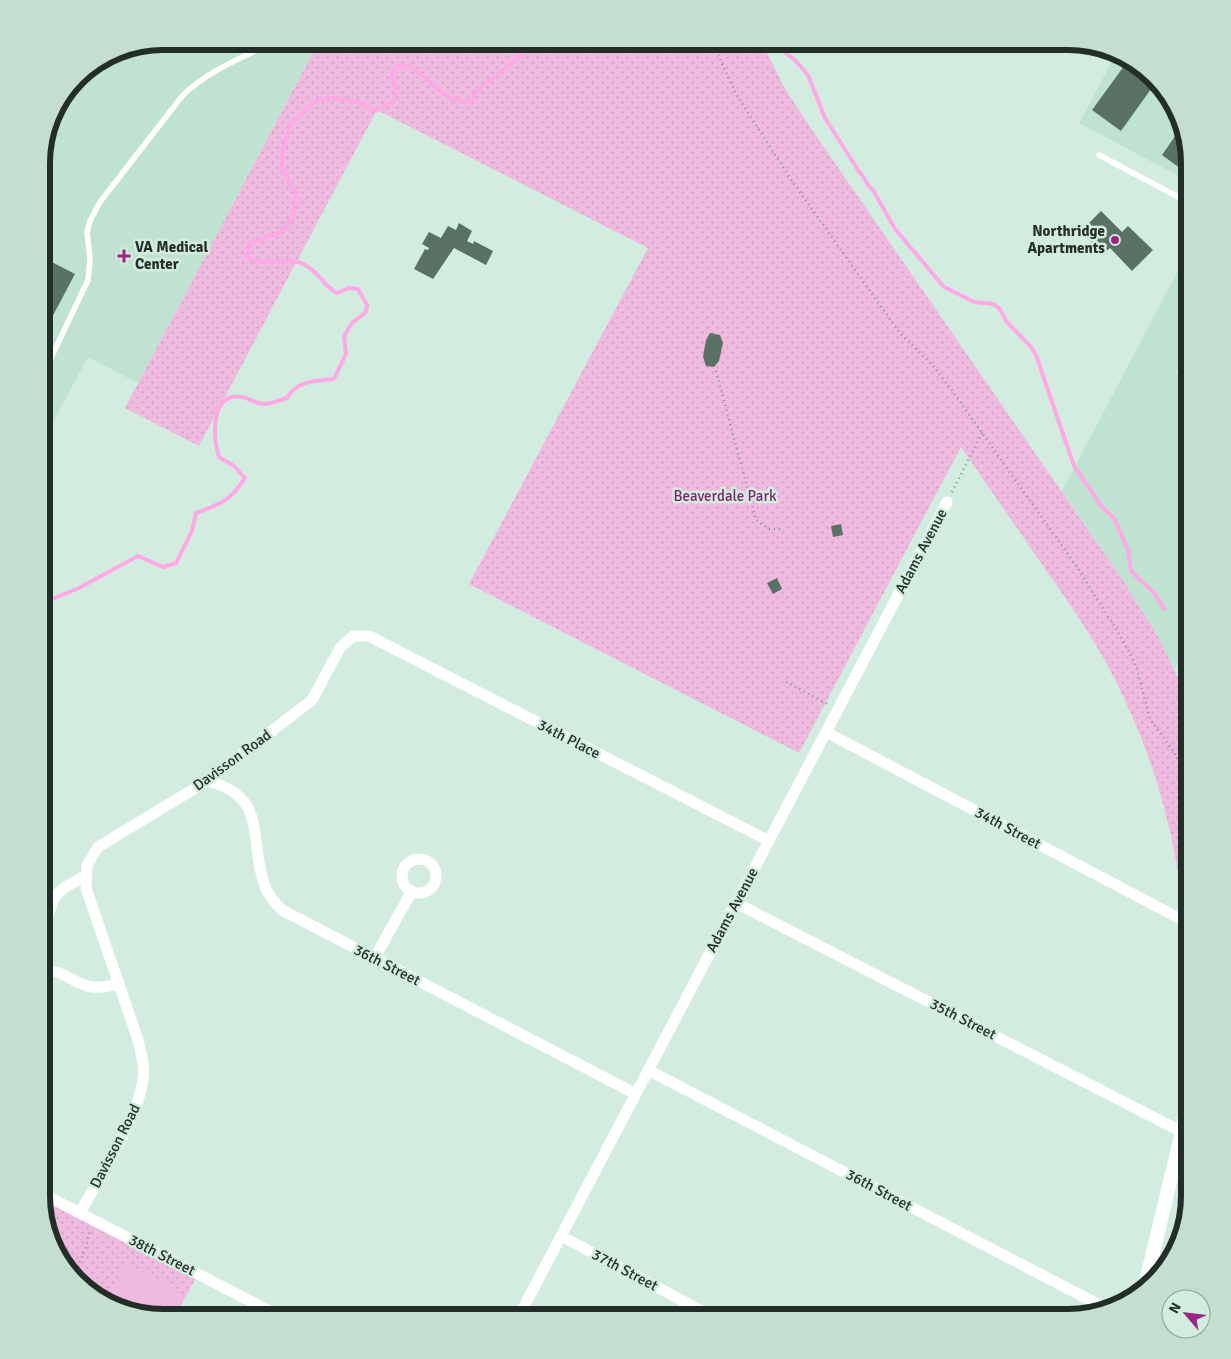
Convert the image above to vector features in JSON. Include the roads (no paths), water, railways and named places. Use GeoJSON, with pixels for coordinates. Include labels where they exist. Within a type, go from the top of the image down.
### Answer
{"type":"FeatureCollection","features":[{"type":"Feature","properties":{"kind":"street","name":"Adams Avenue"},"geometry":{"type":"LineString","coordinates":[[523,1309],[947,502]]}},
{"type":"Feature","properties":{"kind":"street","name":"Davisson Road"},"geometry":{"type":"LineString","coordinates":[[80,1213],[132,1115],[141,1095],[144,1077],[143,1058],[138,1040],[86,888],[85,876],[87,865],[98,847],[207,781],[312,700],[346,640],[353,636],[369,636]]}},
{"type":"Feature","properties":{"kind":"street","name":"34th Place"},"geometry":{"type":"LineString","coordinates":[[369,636],[769,841]]}},
{"type":"Feature","properties":{"kind":"street","name":"34th Street"},"geometry":{"type":"LineString","coordinates":[[826,732],[1181,919]]}},
{"type":"Feature","properties":{"kind":"street","name":"36th Street"},"geometry":{"type":"LineString","coordinates":[[207,781],[226,785],[238,793],[247,805],[253,819],[266,888],[271,898],[282,910],[636,1094]]}},
{"type":"Feature","properties":{"kind":"street"},"geometry":{"type":"LineString","coordinates":[[50,914],[54,898],[65,888],[85,876]]}},
{"type":"Feature","properties":{"kind":"street"},"geometry":{"type":"LineString","coordinates":[[374,959],[412,891]]}},
{"type":"Feature","properties":{"kind":"street","name":"35th Street"},"geometry":{"type":"LineString","coordinates":[[736,903],[1181,1131]]}},
{"type":"Feature","properties":{"kind":"street"},"geometry":{"type":"LineString","coordinates":[[50,970],[86,987],[103,989],[119,983]]}},
{"type":"Feature","properties":{"kind":"street","name":"36th Street"},"geometry":{"type":"LineString","coordinates":[[648,1070],[1099,1305]]}},
{"type":"Feature","properties":{"kind":"street"},"geometry":{"type":"LineString","coordinates":[[1148,1276],[1181,1153]]}},
{"type":"Feature","properties":{"kind":"street","name":"38th Street"},"geometry":{"type":"LineString","coordinates":[[50,1198],[266,1309]]}},
{"type":"Feature","properties":{"kind":"street","name":"37th Street"},"geometry":{"type":"LineString","coordinates":[[561,1236],[698,1309]]}},
{"type":"Feature","properties":{"kind":"lane"},"geometry":{"type":"LineString","coordinates":[[50,362],[88,280],[90,259],[87,232],[90,221],[100,202],[183,95],[199,80],[221,66],[256,50]]}},
{"type":"Feature","properties":{"kind":"lane"},"geometry":{"type":"LineString","coordinates":[[1099,155],[1181,197]]}},
{"type":"Feature","properties":{"kind":"waterway"},"geometry":{"type":"LineString","coordinates":[[50,601],[138,556],[163,567],[176,563],[192,531],[196,513],[225,500],[245,478],[234,466],[219,457],[215,427],[219,408],[224,401],[232,397],[242,397],[264,404],[287,398],[291,392],[301,385],[314,381],[334,379],[346,354],[344,336],[352,323],[366,312],[367,305],[358,289],[349,288],[337,293],[311,269],[301,263],[295,261],[269,262],[246,257],[251,242],[279,232],[289,223],[292,216],[297,195],[282,169],[282,155],[290,124],[315,101],[333,98],[362,103],[374,111],[393,102],[396,92],[392,73],[398,66],[416,70],[447,96],[471,102],[476,92],[527,50]]}},
{"type":"Feature","properties":{"kind":"waterway"},"geometry":{"type":"LineString","coordinates":[[782,50],[795,60],[808,75],[825,118],[869,187],[873,190],[895,229],[944,287],[974,302],[993,304],[999,308],[1007,322],[1031,347],[1036,355],[1074,466],[1102,507],[1114,518],[1128,550],[1131,571],[1155,594],[1164,609]]}},
{"type":"Feature","properties":{"kind":"place","name":"Northridge Apartments"},"geometry":{"type":"Point","coordinates":[1115,240]}},
{"type":"Feature","properties":{"kind":"place","name":"VA Medical Center"},"geometry":{"type":"Point","coordinates":[124,256]}},
{"type":"Feature","properties":{"kind":"park label","name":"Beaverdale Park"},"geometry":{"type":"Point","coordinates":[725,496]}}]}
